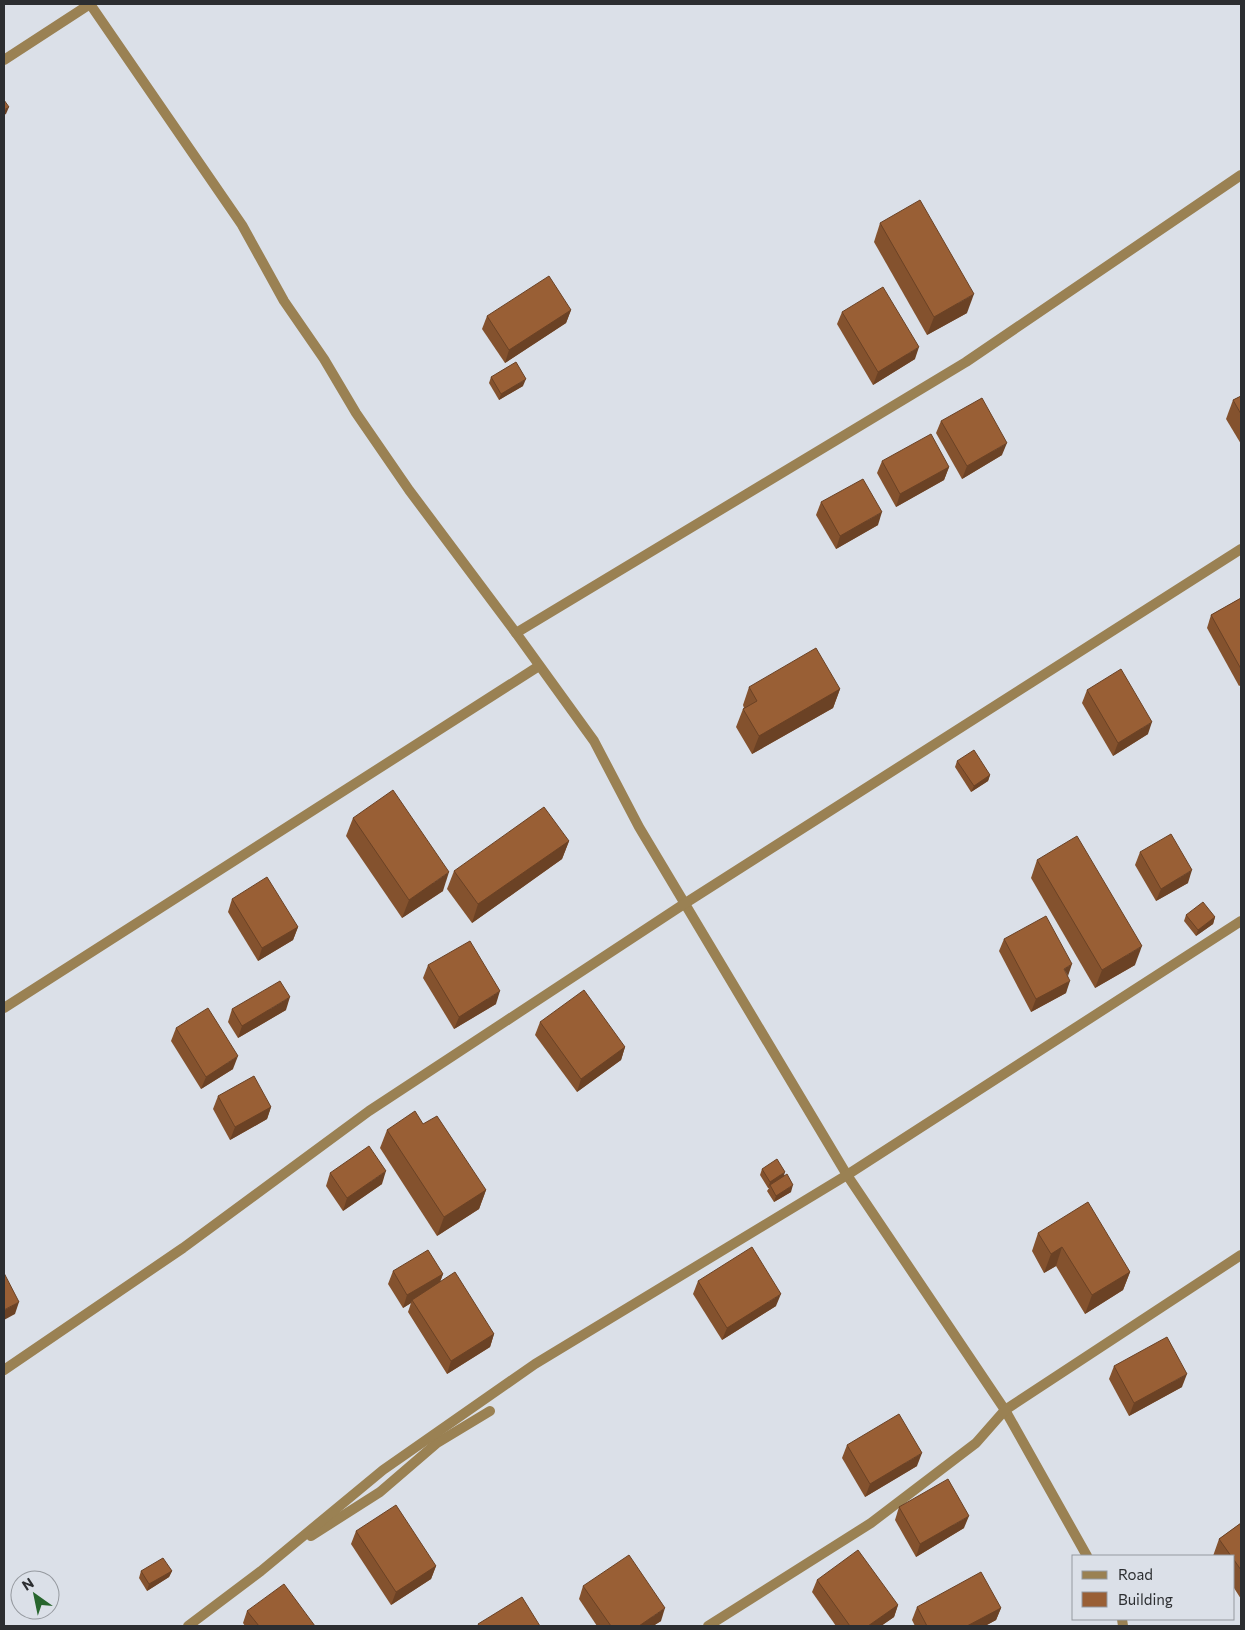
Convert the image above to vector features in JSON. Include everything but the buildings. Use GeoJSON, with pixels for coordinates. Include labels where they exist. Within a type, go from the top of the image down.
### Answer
{"type":"FeatureCollection","features":[{"type":"Feature","properties":{"kind":"street"},"geometry":{"type":"LineString","coordinates":[[4,60],[90,4],[242,225],[284,301],[324,359],[356,413],[409,490],[594,741],[639,828],[753,1015],[847,1175],[1005,1410],[1086,1555]]}},
{"type":"Feature","properties":{"kind":"street"},"geometry":{"type":"LineString","coordinates":[[516,633],[966,362],[1241,175]]}},
{"type":"Feature","properties":{"kind":"street"},"geometry":{"type":"LineString","coordinates":[[4,1370],[183,1248],[369,1111],[684,904],[1241,549]]}},
{"type":"Feature","properties":{"kind":"street"},"geometry":{"type":"LineString","coordinates":[[4,1008],[539,666]]}},
{"type":"Feature","properties":{"kind":"street"},"geometry":{"type":"LineString","coordinates":[[188,1626],[261,1571],[383,1470],[534,1364],[847,1175],[1241,921]]}},
{"type":"Feature","properties":{"kind":"street"},"geometry":{"type":"LineString","coordinates":[[708,1626],[735,1611],[872,1523],[976,1443],[1005,1410],[1241,1255]]}},
{"type":"Feature","properties":{"kind":"street"},"geometry":{"type":"LineString","coordinates":[[196,1626],[287,1552],[380,1492],[437,1443],[490,1412]]}}]}
